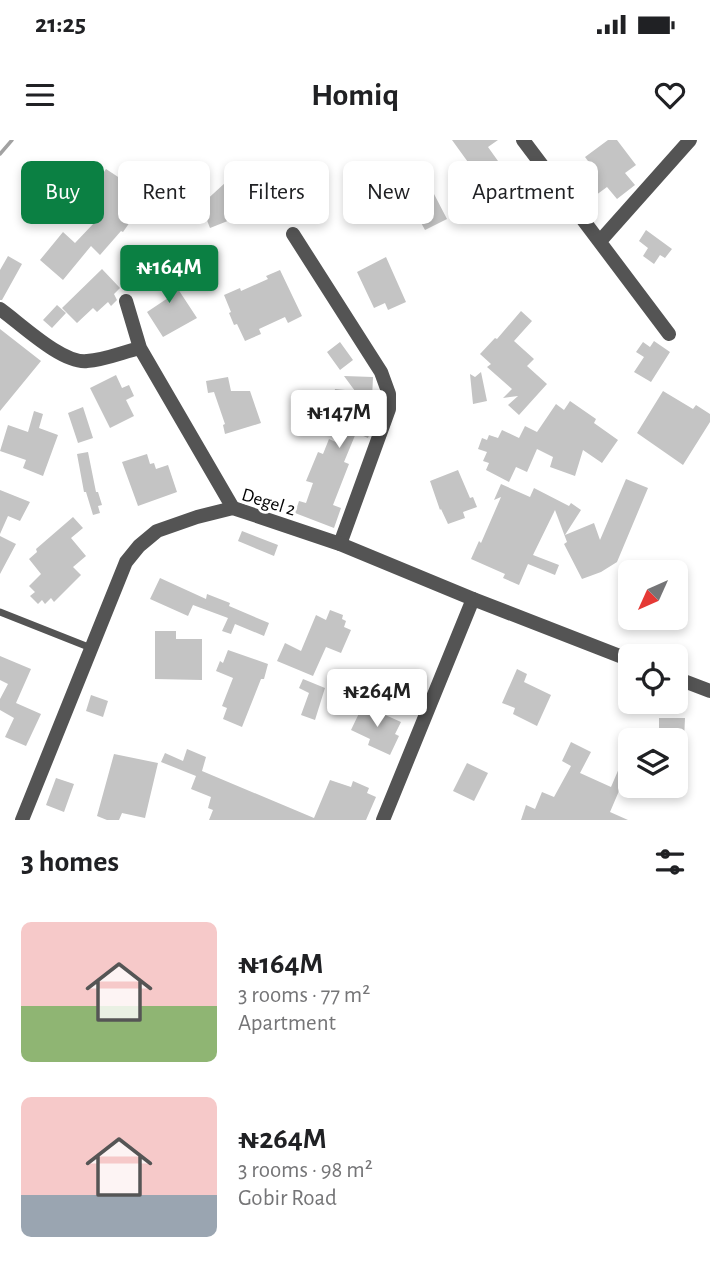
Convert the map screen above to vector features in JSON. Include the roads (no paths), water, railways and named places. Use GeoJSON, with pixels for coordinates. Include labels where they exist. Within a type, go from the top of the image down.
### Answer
{"type":"FeatureCollection","features":[{"type":"Feature","properties":{"kind":"street"},"geometry":{"type":"LineString","coordinates":[[523,140],[601,240],[669,334]]}},
{"type":"Feature","properties":{"kind":"street"},"geometry":{"type":"LineString","coordinates":[[601,240],[689,140]]}},
{"type":"Feature","properties":{"kind":"street"},"geometry":{"type":"LineString","coordinates":[[293,234],[381,372],[389,394],[389,409],[340,544]]}},
{"type":"Feature","properties":{"kind":"street"},"geometry":{"type":"LineString","coordinates":[[126,301],[140,348],[233,508]]}},
{"type":"Feature","properties":{"kind":"street"},"geometry":{"type":"LineString","coordinates":[[0,309],[63,356],[77,360],[86,362],[140,348]]}},
{"type":"Feature","properties":{"kind":"street","name":"Degel 2"},"geometry":{"type":"LineString","coordinates":[[22,820],[126,562],[139,546],[158,531],[197,517],[233,508],[340,544],[473,600],[618,655]]}},
{"type":"Feature","properties":{"kind":"street"},"geometry":{"type":"LineString","coordinates":[[383,820],[473,600]]}},
{"type":"Feature","properties":{"kind":"street"},"geometry":{"type":"LineString","coordinates":[[688,683],[710,691]]}},
{"type":"Feature","properties":{"kind":"lane"},"geometry":{"type":"LineString","coordinates":[[0,612],[91,648]]}},
{"type":"Feature","properties":{"kind":"waterway"},"geometry":{"type":"LineString","coordinates":[[0,154],[12,140]]}}]}
